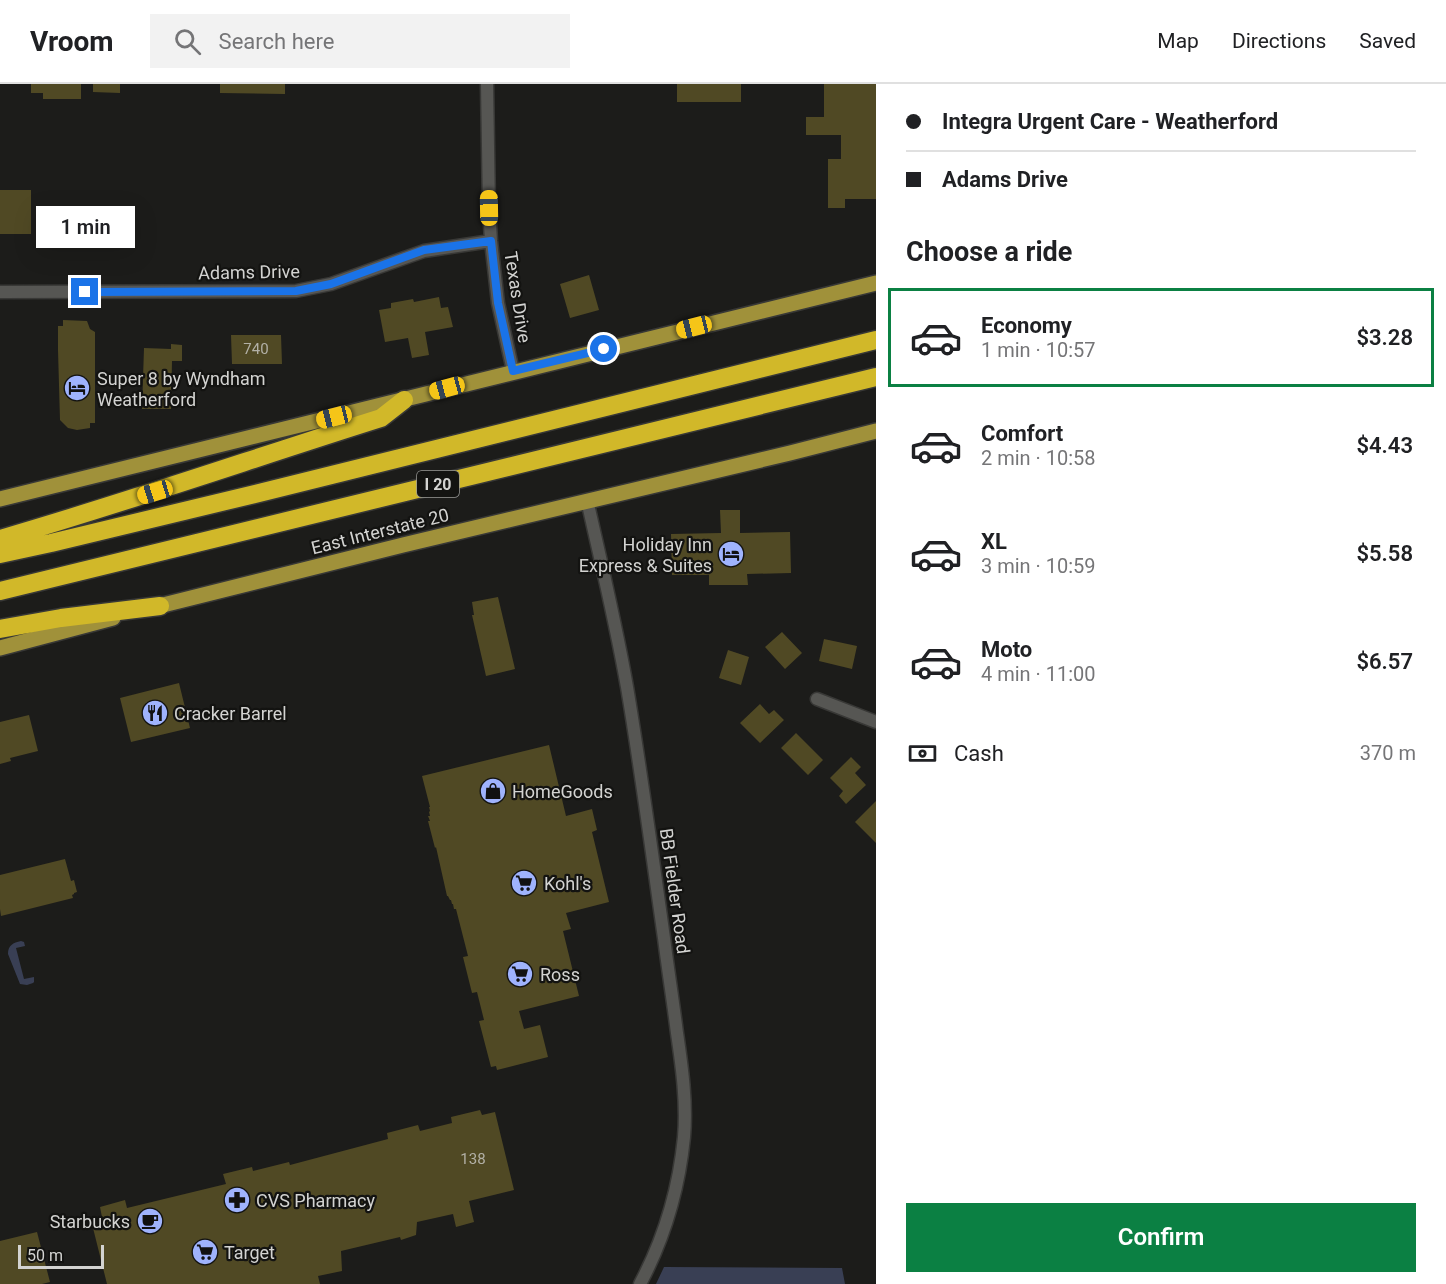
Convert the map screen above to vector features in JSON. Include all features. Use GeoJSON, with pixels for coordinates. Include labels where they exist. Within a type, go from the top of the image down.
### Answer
{"type":"FeatureCollection","features":[{"type":"Feature","properties":{"kind":"highway","name":"I 20"},"geometry":{"type":"LineString","coordinates":[[0,554],[263,492],[876,340]]}},
{"type":"Feature","properties":{"kind":"highway","name":"I 20"},"geometry":{"type":"LineString","coordinates":[[0,591],[876,377]]}},
{"type":"Feature","properties":{"kind":"highway"},"geometry":{"type":"LineString","coordinates":[[0,539],[155,492],[381,418],[404,400]]}},
{"type":"Feature","properties":{"kind":"highway"},"geometry":{"type":"LineString","coordinates":[[0,629],[61,618],[160,606]]}},
{"type":"Feature","properties":{"kind":"main road"},"geometry":{"type":"LineString","coordinates":[[0,499],[876,282]]}},
{"type":"Feature","properties":{"kind":"main road","name":"East Interstate 20"},"geometry":{"type":"LineString","coordinates":[[0,648],[587,500],[876,431]]}},
{"type":"Feature","properties":{"kind":"street","name":"Texas Drive"},"geometry":{"type":"LineString","coordinates":[[487,84],[491,241],[498,303],[513,371]]}},
{"type":"Feature","properties":{"kind":"street","name":"Adams Drive"},"geometry":{"type":"LineString","coordinates":[[0,292],[296,291],[331,284],[424,250],[491,241]]}},
{"type":"Feature","properties":{"kind":"street","name":"BB Fielder Road"},"geometry":{"type":"LineString","coordinates":[[587,500],[627,688],[655,873],[684,1098],[684,1136],[672,1203],[663,1234],[640,1284]]}},
{"type":"Feature","properties":{"kind":"street"},"geometry":{"type":"LineString","coordinates":[[817,699],[876,722]]}},
{"type":"Feature","properties":{"kind":"shaded area"},"geometry":{"type":"Polygon","coordinates":[[[21,941],[25,946],[16,948],[24,979],[34,977],[34,982],[27,985],[20,984],[8,954],[12,945],[21,941]]]}},
{"type":"Feature","properties":{"kind":"shaded area"},"geometry":{"type":"Polygon","coordinates":[[[664,1267],[842,1268],[845,1284],[656,1284],[664,1267]]]}},
{"type":"Feature","properties":{"kind":"building"},"geometry":{"type":"Polygon","coordinates":[[[31,84],[81,84],[81,99],[43,99],[43,93],[31,93],[31,84]]]}},
{"type":"Feature","properties":{"kind":"building"},"geometry":{"type":"Polygon","coordinates":[[[93,84],[120,84],[120,93],[93,92],[93,84]]]}},
{"type":"Feature","properties":{"kind":"building"},"geometry":{"type":"Polygon","coordinates":[[[220,84],[285,84],[285,94],[220,93],[220,84]]]}},
{"type":"Feature","properties":{"kind":"building"},"geometry":{"type":"Polygon","coordinates":[[[677,84],[741,84],[741,102],[677,102],[677,84]]]}},
{"type":"Feature","properties":{"kind":"building"},"geometry":{"type":"Polygon","coordinates":[[[824,84],[876,84],[876,199],[845,199],[845,208],[828,208],[828,159],[841,159],[841,135],[806,135],[806,117],[824,117],[824,84]]]}},
{"type":"Feature","properties":{"kind":"building"},"geometry":{"type":"Polygon","coordinates":[[[0,190],[31,190],[31,234],[0,234],[0,190]]]}},
{"type":"Feature","properties":{"kind":"building"},"geometry":{"type":"Polygon","coordinates":[[[589,275],[599,310],[570,318],[560,284],[589,275]]]}},
{"type":"Feature","properties":{"kind":"building"},"geometry":{"type":"Polygon","coordinates":[[[439,297],[441,308],[448,307],[453,327],[425,332],[429,355],[412,358],[408,338],[385,342],[379,310],[391,308],[391,303],[413,299],[414,302],[439,297]]]}},
{"type":"Feature","properties":{"kind":"building","name":"Super 8 by Wyndham Weatherford"},"geometry":{"type":"Polygon","coordinates":[[[63,320],[87,321],[90,329],[95,332],[95,423],[90,423],[90,428],[77,430],[68,428],[60,420],[58,326],[63,326],[63,320]]]}},
{"type":"Feature","properties":{"kind":"building"},"geometry":{"type":"Polygon","coordinates":[[[231,335],[281,335],[282,364],[232,364],[231,335]]]}},
{"type":"Feature","properties":{"kind":"building"},"geometry":{"type":"Polygon","coordinates":[[[171,344],[182,345],[182,361],[172,361],[171,409],[142,409],[144,348],[171,349],[171,344]]]}},
{"type":"Feature","properties":{"kind":"building","name":"Holiday Inn Express & Suites"},"geometry":{"type":"Polygon","coordinates":[[[720,510],[740,510],[740,533],[790,532],[791,573],[747,574],[748,585],[709,585],[709,575],[672,575],[671,534],[721,533],[720,510]]]}},
{"type":"Feature","properties":{"kind":"building"},"geometry":{"type":"Polygon","coordinates":[[[498,597],[515,669],[486,676],[472,615],[474,615],[472,602],[498,597]]]}},
{"type":"Feature","properties":{"kind":"building"},"geometry":{"type":"Polygon","coordinates":[[[782,632],[802,653],[785,669],[765,647],[782,632]]]}},
{"type":"Feature","properties":{"kind":"building"},"geometry":{"type":"Polygon","coordinates":[[[824,639],[857,646],[852,669],[819,661],[824,639]]]}},
{"type":"Feature","properties":{"kind":"building"},"geometry":{"type":"Polygon","coordinates":[[[728,650],[749,657],[741,685],[719,678],[728,650]]]}},
{"type":"Feature","properties":{"kind":"building","name":"Cracker Barrel"},"geometry":{"type":"Polygon","coordinates":[[[179,683],[190,728],[131,742],[120,698],[179,683]]]}},
{"type":"Feature","properties":{"kind":"building"},"geometry":{"type":"Polygon","coordinates":[[[760,704],[769,714],[774,710],[784,720],[760,743],[740,723],[760,704]]]}},
{"type":"Feature","properties":{"kind":"building"},"geometry":{"type":"Polygon","coordinates":[[[29,715],[38,751],[10,758],[11,761],[0,764],[0,722],[29,715]]]}},
{"type":"Feature","properties":{"kind":"building"},"geometry":{"type":"Polygon","coordinates":[[[796,733],[823,760],[808,775],[781,748],[796,733]]]}},
{"type":"Feature","properties":{"kind":"building"},"geometry":{"type":"Polygon","coordinates":[[[549,745],[566,816],[592,809],[597,830],[592,832],[609,902],[566,913],[571,929],[563,931],[579,996],[519,1011],[524,1029],[540,1025],[548,1057],[497,1070],[496,1066],[491,1067],[479,1021],[484,1020],[477,992],[472,993],[463,957],[468,956],[456,909],[447,896],[428,821],[430,821],[428,816],[430,816],[430,807],[422,776],[549,745]]]}},
{"type":"Feature","properties":{"kind":"building"},"geometry":{"type":"Polygon","coordinates":[[[851,757],[861,767],[855,773],[866,785],[846,804],[839,796],[843,791],[830,778],[851,757]]]}},
{"type":"Feature","properties":{"kind":"building"},"geometry":{"type":"Polygon","coordinates":[[[876,801],[876,843],[855,822],[876,801]]]}},
{"type":"Feature","properties":{"kind":"building"},"geometry":{"type":"Polygon","coordinates":[[[65,859],[71,881],[74,880],[77,892],[72,895],[73,898],[1,916],[0,875],[65,859]]]}},
{"type":"Feature","properties":{"kind":"building"},"geometry":{"type":"Polygon","coordinates":[[[480,1110],[482,1115],[495,1112],[514,1190],[469,1201],[474,1222],[456,1227],[453,1214],[417,1222],[416,1235],[401,1240],[400,1237],[341,1251],[342,1271],[318,1276],[320,1284],[107,1284],[91,1220],[102,1217],[100,1207],[125,1200],[127,1208],[226,1184],[223,1174],[252,1167],[253,1171],[289,1162],[290,1165],[388,1139],[387,1133],[418,1125],[420,1131],[452,1123],[451,1117],[480,1110]]]}},
{"type":"Feature","properties":{"kind":"building"},"geometry":{"type":"Polygon","coordinates":[[[37,1232],[50,1282],[0,1284],[0,1241],[37,1232]]]}},
{"type":"Feature","properties":{"kind":"place","name":"Super 8 by Wyndham Weatherford"},"geometry":{"type":"Point","coordinates":[77,388]}},
{"type":"Feature","properties":{"kind":"place","name":"Holiday Inn Express & Suites"},"geometry":{"type":"Point","coordinates":[731,554]}},
{"type":"Feature","properties":{"kind":"place","name":"Cracker Barrel"},"geometry":{"type":"Point","coordinates":[155,713]}},
{"type":"Feature","properties":{"kind":"place","name":"HomeGoods"},"geometry":{"type":"Point","coordinates":[493,791]}},
{"type":"Feature","properties":{"kind":"place","name":"Kohl's"},"geometry":{"type":"Point","coordinates":[524,883]}},
{"type":"Feature","properties":{"kind":"place","name":"Ross"},"geometry":{"type":"Point","coordinates":[520,974]}},
{"type":"Feature","properties":{"kind":"place","name":"CVS Pharmacy"},"geometry":{"type":"Point","coordinates":[237,1200]}},
{"type":"Feature","properties":{"kind":"place","name":"Starbucks"},"geometry":{"type":"Point","coordinates":[150,1221]}},
{"type":"Feature","properties":{"kind":"place","name":"Target"},"geometry":{"type":"Point","coordinates":[205,1252]}},
{"type":"Feature","properties":{"kind":"route"},"geometry":{"type":"LineString","coordinates":[[85,292],[296,291],[331,284],[424,250],[491,241],[498,303],[513,371],[604,349]]}}]}
